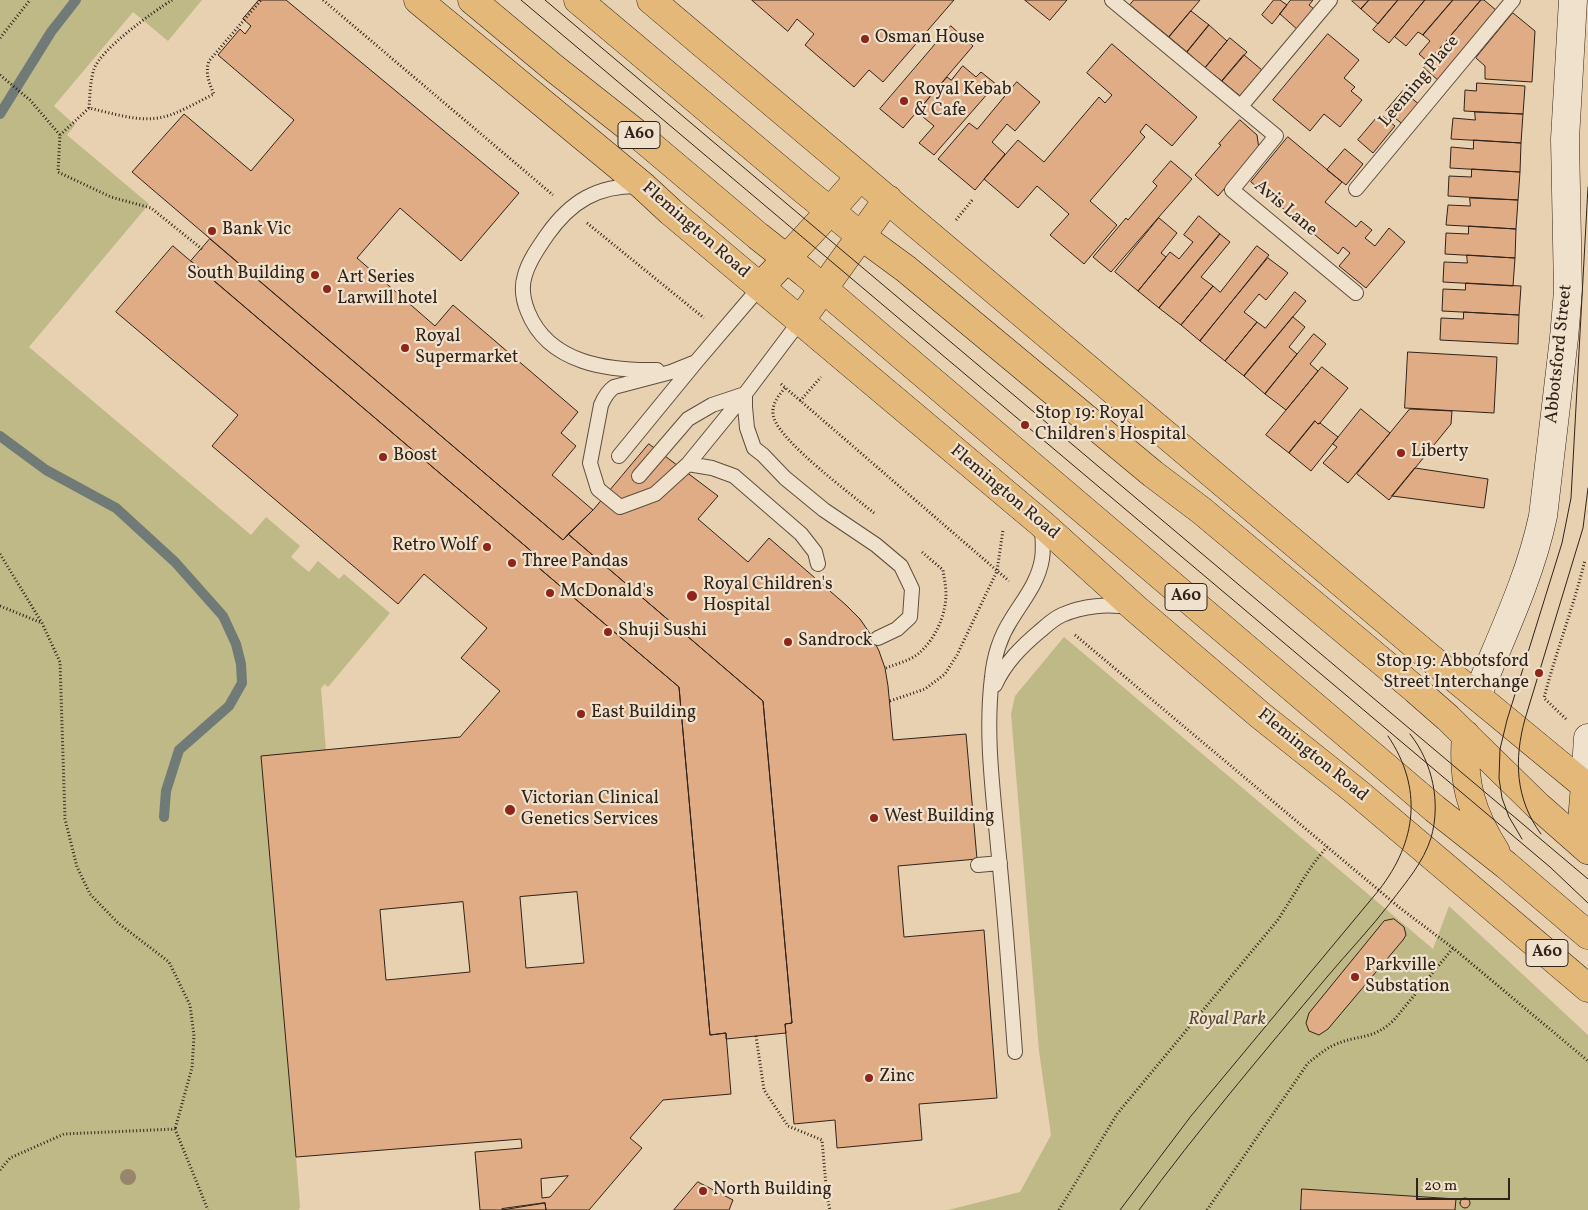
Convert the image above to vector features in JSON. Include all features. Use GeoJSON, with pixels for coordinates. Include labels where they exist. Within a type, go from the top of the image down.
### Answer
{"type":"FeatureCollection","features":[{"type":"Feature","properties":{"kind":"main road","name":"Flemington Road"},"geometry":{"type":"LineString","coordinates":[[418,0],[643,186],[760,288],[1042,524],[1260,715],[1358,793],[1588,988]]}},
{"type":"Feature","properties":{"kind":"main road","name":"Flemington Road"},"geometry":{"type":"LineString","coordinates":[[472,0],[555,70],[664,156],[758,236],[787,258],[1435,809],[1506,865],[1588,935]]}},
{"type":"Feature","properties":{"kind":"main road"},"geometry":{"type":"LineString","coordinates":[[578,0],[830,211],[906,270],[1153,474],[1202,511],[1416,690],[1466,735],[1538,806],[1588,850]]}},
{"type":"Feature","properties":{"kind":"main road"},"geometry":{"type":"LineString","coordinates":[[651,0],[1586,786],[1582,821],[1588,850]]}},
{"type":"Feature","properties":{"kind":"main road"},"geometry":{"type":"LineString","coordinates":[[664,156],[667,199],[671,212]]}},
{"type":"Feature","properties":{"kind":"main road"},"geometry":{"type":"LineString","coordinates":[[760,288],[860,177]]}},
{"type":"Feature","properties":{"kind":"main road"},"geometry":{"type":"LineString","coordinates":[[800,321],[888,199]]}},
{"type":"Feature","properties":{"kind":"main road"},"geometry":{"type":"LineString","coordinates":[[1477,696],[1466,735],[1464,764],[1471,801],[1484,832],[1506,865]]}},
{"type":"Feature","properties":{"kind":"street","name":"Abbotsford Street"},"geometry":{"type":"LineString","coordinates":[[1477,696],[1512,611],[1537,540],[1543,516],[1568,291],[1565,139],[1573,0]]}},
{"type":"Feature","properties":{"kind":"street"},"geometry":{"type":"LineString","coordinates":[[1586,786],[1588,738]]}},
{"type":"Feature","properties":{"kind":"lane","name":"Avis Lane"},"geometry":{"type":"LineString","coordinates":[[1112,0],[1276,136],[1232,190],[1356,292]]}},
{"type":"Feature","properties":{"kind":"lane"},"geometry":{"type":"LineString","coordinates":[[1241,106],[1330,0]]}},
{"type":"Feature","properties":{"kind":"lane","name":"Leeming Place"},"geometry":{"type":"LineString","coordinates":[[1356,189],[1513,0]]}},
{"type":"Feature","properties":{"kind":"lane"},"geometry":{"type":"LineString","coordinates":[[643,186],[610,188],[590,195],[570,210],[537,249],[523,283],[525,303],[537,330],[548,342],[577,360],[625,370],[642,371],[683,368]]}},
{"type":"Feature","properties":{"kind":"lane"},"geometry":{"type":"LineString","coordinates":[[619,456],[760,288]]}},
{"type":"Feature","properties":{"kind":"lane"},"geometry":{"type":"LineString","coordinates":[[696,362],[660,376],[614,387],[608,392],[601,405],[590,463],[598,489],[620,507],[655,494],[688,464],[745,394],[800,321]]}},
{"type":"Feature","properties":{"kind":"lane"},"geometry":{"type":"LineString","coordinates":[[639,476],[688,418],[712,406],[745,394]]}},
{"type":"Feature","properties":{"kind":"lane"},"geometry":{"type":"LineString","coordinates":[[745,394],[747,428],[754,448],[824,510],[876,545],[901,566],[912,589],[910,617],[897,629],[878,638]]}},
{"type":"Feature","properties":{"kind":"lane"},"geometry":{"type":"LineString","coordinates":[[688,464],[712,468],[734,476],[801,534],[815,552],[818,564]]}},
{"type":"Feature","properties":{"kind":"lane"},"geometry":{"type":"LineString","coordinates":[[1015,1052],[988,729],[994,663],[1004,631],[1028,596],[1039,570],[1043,546],[1042,524]]}},
{"type":"Feature","properties":{"kind":"lane"},"geometry":{"type":"LineString","coordinates":[[991,692],[1002,671],[1020,648],[1063,614],[1086,608],[1112,606],[1136,608]]}},
{"type":"Feature","properties":{"kind":"lane"},"geometry":{"type":"LineString","coordinates":[[978,865],[1000,863]]}},
{"type":"Feature","properties":{"kind":"path"},"geometry":{"type":"LineString","coordinates":[[0,38],[30,0]]}},
{"type":"Feature","properties":{"kind":"path"},"geometry":{"type":"LineString","coordinates":[[60,135],[89,108],[94,70],[98,61],[138,24],[172,0]]}},
{"type":"Feature","properties":{"kind":"path"},"geometry":{"type":"LineString","coordinates":[[89,108],[131,117],[153,119],[164,117],[214,94],[207,74],[209,61],[261,0]]}},
{"type":"Feature","properties":{"kind":"path"},"geometry":{"type":"LineString","coordinates":[[323,0],[570,210],[722,332]]}},
{"type":"Feature","properties":{"kind":"path"},"geometry":{"type":"LineString","coordinates":[[0,75],[30,100],[60,135],[58,172],[111,197],[151,208],[202,249]]}},
{"type":"Feature","properties":{"kind":"path"},"geometry":{"type":"LineString","coordinates":[[938,242],[973,199]]}},
{"type":"Feature","properties":{"kind":"path"},"geometry":{"type":"LineString","coordinates":[[800,401],[840,354]]}},
{"type":"Feature","properties":{"kind":"path"},"geometry":{"type":"LineString","coordinates":[[763,369],[1011,582]]}},
{"type":"Feature","properties":{"kind":"path"},"geometry":{"type":"LineString","coordinates":[[890,701],[924,689],[945,674],[957,655],[997,571],[1008,496]]}},
{"type":"Feature","properties":{"kind":"path"},"geometry":{"type":"LineString","coordinates":[[0,554],[42,624],[60,662],[65,819],[77,867],[90,894],[118,922],[169,962],[190,1005],[194,1036],[192,1068],[175,1129],[208,1210]]}},
{"type":"Feature","properties":{"kind":"path"},"geometry":{"type":"LineString","coordinates":[[1567,720],[1544,698],[1554,659],[1585,560]]}},
{"type":"Feature","properties":{"kind":"path"},"geometry":{"type":"LineString","coordinates":[[0,606],[42,624]]}},
{"type":"Feature","properties":{"kind":"path"},"geometry":{"type":"LineString","coordinates":[[1074,634],[1400,908],[1453,948],[1588,1061]]}},
{"type":"Feature","properties":{"kind":"path"},"geometry":{"type":"LineString","coordinates":[[1059,1210],[1116,1114],[1277,921],[1292,900],[1310,868],[1327,847]]}},
{"type":"Feature","properties":{"kind":"path"},"geometry":{"type":"LineString","coordinates":[[1207,1210],[1308,1063],[1332,1046],[1365,1037],[1386,1028],[1453,948]]}},
{"type":"Feature","properties":{"kind":"path"},"geometry":{"type":"LineString","coordinates":[[756,1036],[764,1090],[788,1126],[822,1140],[827,1197],[830,1210]]}},
{"type":"Feature","properties":{"kind":"path"},"geometry":{"type":"LineString","coordinates":[[0,1170],[10,1158],[64,1134],[175,1129]]}},
{"type":"Feature","properties":{"kind":"green space"},"geometry":{"type":"Polygon","coordinates":[[[0,0],[202,0],[168,41],[133,12],[54,106],[75,125],[67,135],[149,204],[29,347],[251,535],[266,517],[300,546],[291,557],[309,572],[318,561],[339,579],[344,574],[390,613],[328,687],[325,684],[321,688],[326,751],[261,757],[299,1210],[0,1210],[0,0]]]}},
{"type":"Feature","properties":{"kind":"green space","name":"Royal Park"},"geometry":{"type":"Polygon","coordinates":[[[1064,637],[1433,949],[1449,906],[1588,1035],[1588,1210],[948,1210],[1020,1192],[1051,1135],[1039,1051],[1011,714],[1015,696],[1064,637]]]}},
{"type":"Feature","properties":{"kind":"building","name":"South Building"},"geometry":{"type":"Polygon","coordinates":[[[259,0],[286,0],[519,193],[461,261],[400,208],[357,258],[435,326],[453,305],[578,412],[561,433],[576,446],[552,475],[593,510],[563,540],[132,172],[184,114],[251,171],[294,120],[218,55],[240,29],[245,34],[251,26],[243,19],[259,0]]]}},
{"type":"Feature","properties":{"kind":"building","name":"Osman House"},"geometry":{"type":"Polygon","coordinates":[[[752,0],[954,0],[883,82],[869,70],[854,87],[805,45],[814,34],[797,19],[788,31],[752,0]]]}},
{"type":"Feature","properties":{"kind":"building"},"geometry":{"type":"Polygon","coordinates":[[[1025,0],[1067,0],[1050,20],[1025,0]]]}},
{"type":"Feature","properties":{"kind":"building"},"geometry":{"type":"Polygon","coordinates":[[[1134,0],[1200,0],[1169,37],[1130,5],[1134,0]]]}},
{"type":"Feature","properties":{"kind":"building"},"geometry":{"type":"Polygon","coordinates":[[[1274,0],[1280,0],[1287,5],[1272,24],[1262,15],[1274,0]]]}},
{"type":"Feature","properties":{"kind":"building"},"geometry":{"type":"Polygon","coordinates":[[[1291,0],[1313,0],[1309,5],[1315,10],[1298,30],[1280,14],[1291,0]]]}},
{"type":"Feature","properties":{"kind":"building"},"geometry":{"type":"Polygon","coordinates":[[[1353,0],[1369,0],[1361,9],[1353,0]]]}},
{"type":"Feature","properties":{"kind":"building"},"geometry":{"type":"Polygon","coordinates":[[[1369,0],[1398,0],[1378,24],[1361,9],[1369,0]]]}},
{"type":"Feature","properties":{"kind":"building"},"geometry":{"type":"Polygon","coordinates":[[[1398,0],[1425,0],[1389,43],[1373,30],[1398,0]]]}},
{"type":"Feature","properties":{"kind":"building"},"geometry":{"type":"Polygon","coordinates":[[[1425,0],[1453,0],[1423,35],[1418,32],[1406,46],[1395,37],[1425,0]]]}},
{"type":"Feature","properties":{"kind":"building"},"geometry":{"type":"Polygon","coordinates":[[[1453,0],[1481,0],[1428,62],[1419,54],[1430,41],[1423,35],[1453,0]]]}},
{"type":"Feature","properties":{"kind":"building"},"geometry":{"type":"Polygon","coordinates":[[[1481,0],[1484,0],[1497,11],[1439,81],[1424,68],[1481,0]]]}},
{"type":"Feature","properties":{"kind":"building"},"geometry":{"type":"Polygon","coordinates":[[[1191,11],[1209,25],[1187,52],[1169,37],[1191,11]]]}},
{"type":"Feature","properties":{"kind":"building"},"geometry":{"type":"Polygon","coordinates":[[[1513,13],[1535,31],[1532,82],[1485,79],[1485,66],[1476,58],[1513,13]]]}},
{"type":"Feature","properties":{"kind":"building"},"geometry":{"type":"Polygon","coordinates":[[[1209,25],[1227,41],[1205,68],[1187,52],[1209,25]]]}},
{"type":"Feature","properties":{"kind":"building"},"geometry":{"type":"Polygon","coordinates":[[[951,26],[973,46],[903,128],[880,109],[951,26]]]}},
{"type":"Feature","properties":{"kind":"building"},"geometry":{"type":"Polygon","coordinates":[[[1328,34],[1359,60],[1344,78],[1355,87],[1351,91],[1362,100],[1340,127],[1324,114],[1310,131],[1273,100],[1328,34]]]}},
{"type":"Feature","properties":{"kind":"building"},"geometry":{"type":"Polygon","coordinates":[[[1230,38],[1247,52],[1222,81],[1205,68],[1230,38]]]}},
{"type":"Feature","properties":{"kind":"building"},"geometry":{"type":"Polygon","coordinates":[[[1112,44],[1197,117],[1172,146],[1146,124],[1140,132],[1145,137],[1090,201],[1117,225],[1084,264],[1050,235],[1069,214],[1037,186],[1018,208],[984,179],[1018,140],[1044,162],[1099,97],[1105,103],[1112,95],[1087,73],[1112,44]]]}},
{"type":"Feature","properties":{"kind":"building"},"geometry":{"type":"Polygon","coordinates":[[[1244,55],[1262,70],[1240,96],[1222,81],[1244,55]]]}},
{"type":"Feature","properties":{"kind":"building"},"geometry":{"type":"Polygon","coordinates":[[[963,66],[976,77],[981,72],[996,84],[934,155],[919,143],[934,126],[917,112],[947,77],[951,80],[963,66]]]}},
{"type":"Feature","properties":{"kind":"building"},"geometry":{"type":"Polygon","coordinates":[[[1017,82],[1040,102],[1015,131],[1007,124],[992,142],[1005,154],[975,190],[938,159],[969,123],[977,129],[1017,82]]]}},
{"type":"Feature","properties":{"kind":"building"},"geometry":{"type":"Polygon","coordinates":[[[1477,83],[1525,86],[1523,114],[1464,111],[1465,90],[1476,91],[1477,83]]]}},
{"type":"Feature","properties":{"kind":"building"},"geometry":{"type":"Polygon","coordinates":[[[1403,91],[1421,106],[1405,126],[1386,111],[1403,91]]]}},
{"type":"Feature","properties":{"kind":"building"},"geometry":{"type":"Polygon","coordinates":[[[1475,112],[1523,114],[1521,143],[1451,139],[1453,118],[1475,120],[1475,112]]]}},
{"type":"Feature","properties":{"kind":"building"},"geometry":{"type":"Polygon","coordinates":[[[1380,114],[1395,126],[1373,153],[1358,140],[1380,114]]]}},
{"type":"Feature","properties":{"kind":"building"},"geometry":{"type":"Polygon","coordinates":[[[1240,120],[1257,135],[1259,149],[1218,196],[1195,175],[1240,120]]]}},
{"type":"Feature","properties":{"kind":"building"},"geometry":{"type":"Polygon","coordinates":[[[1288,137],[1342,182],[1325,202],[1356,227],[1361,221],[1372,230],[1365,238],[1375,246],[1389,228],[1405,242],[1366,288],[1339,266],[1350,253],[1343,247],[1338,254],[1251,182],[1288,137]]]}},
{"type":"Feature","properties":{"kind":"building"},"geometry":{"type":"Polygon","coordinates":[[[1474,140],[1521,143],[1520,172],[1450,168],[1451,147],[1473,149],[1474,140]]]}},
{"type":"Feature","properties":{"kind":"building"},"geometry":{"type":"Polygon","coordinates":[[[1345,149],[1363,164],[1346,185],[1327,170],[1345,149]]]}},
{"type":"Feature","properties":{"kind":"building"},"geometry":{"type":"Polygon","coordinates":[[[1171,161],[1192,179],[1111,272],[1093,257],[1126,218],[1128,220],[1157,186],[1153,182],[1171,161]]]}},
{"type":"Feature","properties":{"kind":"building"},"geometry":{"type":"Polygon","coordinates":[[[1472,169],[1520,172],[1518,200],[1448,196],[1449,176],[1471,177],[1472,169]]]}},
{"type":"Feature","properties":{"kind":"building"},"geometry":{"type":"Polygon","coordinates":[[[1470,198],[1518,200],[1516,229],[1446,225],[1448,205],[1470,206],[1470,198]]]}},
{"type":"Feature","properties":{"kind":"building"},"geometry":{"type":"Polygon","coordinates":[[[1199,216],[1220,234],[1159,308],[1138,291],[1170,252],[1179,259],[1193,242],[1184,235],[1199,216]]]}},
{"type":"Feature","properties":{"kind":"building"},"geometry":{"type":"Polygon","coordinates":[[[1159,218],[1177,233],[1161,253],[1166,257],[1138,291],[1115,272],[1159,218]]]}},
{"type":"Feature","properties":{"kind":"building"},"geometry":{"type":"Polygon","coordinates":[[[1469,226],[1516,229],[1515,258],[1445,254],[1446,233],[1468,234],[1469,226]]]}},
{"type":"Feature","properties":{"kind":"building"},"geometry":{"type":"Polygon","coordinates":[[[1220,234],[1230,242],[1201,277],[1213,286],[1181,325],[1159,308],[1220,234]]]}},
{"type":"Feature","properties":{"kind":"building"},"geometry":{"type":"Polygon","coordinates":[[[210,239],[563,540],[568,534],[763,701],[792,1023],[785,1024],[786,1033],[726,1039],[726,1033],[710,1035],[679,687],[539,568],[544,562],[191,261],[210,239]]]}},
{"type":"Feature","properties":{"kind":"building","name":"East Building"},"geometry":{"type":"Polygon","coordinates":[[[173,246],[544,562],[539,568],[679,687],[710,1035],[726,1033],[731,1094],[663,1100],[630,1138],[642,1148],[589,1210],[546,1210],[545,1203],[502,1210],[480,1210],[475,1152],[522,1148],[521,1139],[296,1157],[261,756],[460,737],[500,691],[461,658],[487,628],[424,574],[398,604],[212,446],[238,415],[116,312],[173,246]],[[577,892],[520,897],[526,968],[584,963],[577,892]],[[463,902],[380,910],[386,980],[470,972],[463,902]],[[568,1176],[541,1179],[542,1198],[550,1197],[568,1176]]]}},
{"type":"Feature","properties":{"kind":"building"},"geometry":{"type":"Polygon","coordinates":[[[1257,246],[1269,255],[1200,341],[1181,325],[1213,286],[1220,292],[1257,246]]]}},
{"type":"Feature","properties":{"kind":"building"},"geometry":{"type":"Polygon","coordinates":[[[1467,255],[1515,258],[1513,286],[1443,282],[1444,262],[1467,263],[1467,255]]]}},
{"type":"Feature","properties":{"kind":"building"},"geometry":{"type":"Polygon","coordinates":[[[1268,258],[1288,273],[1266,300],[1259,294],[1244,312],[1257,322],[1225,361],[1200,341],[1268,258]]]}},
{"type":"Feature","properties":{"kind":"building"},"geometry":{"type":"Polygon","coordinates":[[[1466,283],[1521,286],[1519,315],[1442,311],[1443,289],[1465,290],[1466,283]]]}},
{"type":"Feature","properties":{"kind":"building"},"geometry":{"type":"Polygon","coordinates":[[[1295,292],[1306,301],[1244,376],[1225,361],[1257,322],[1265,328],[1295,292]]]}},
{"type":"Feature","properties":{"kind":"building"},"geometry":{"type":"Polygon","coordinates":[[[1464,312],[1519,315],[1518,344],[1440,340],[1441,318],[1463,319],[1464,312]]]}},
{"type":"Feature","properties":{"kind":"building"},"geometry":{"type":"Polygon","coordinates":[[[1293,317],[1305,327],[1289,347],[1297,354],[1265,394],[1244,376],[1293,317]]]}},
{"type":"Feature","properties":{"kind":"building"},"geometry":{"type":"Polygon","coordinates":[[[1314,334],[1326,344],[1310,364],[1318,371],[1286,410],[1265,394],[1314,334]]]}},
{"type":"Feature","properties":{"kind":"building"},"geometry":{"type":"Polygon","coordinates":[[[1408,352],[1497,357],[1494,413],[1405,408],[1408,352]]]}},
{"type":"Feature","properties":{"kind":"building"},"geometry":{"type":"Polygon","coordinates":[[[1322,367],[1348,388],[1320,423],[1318,424],[1315,421],[1289,453],[1266,435],[1322,367]]]}},
{"type":"Feature","properties":{"kind":"building"},"geometry":{"type":"Polygon","coordinates":[[[1361,409],[1390,433],[1348,483],[1323,463],[1337,447],[1333,444],[1361,409]]]}},
{"type":"Feature","properties":{"kind":"building","name":"Liberty"},"geometry":{"type":"Polygon","coordinates":[[[1410,409],[1452,411],[1451,424],[1389,500],[1357,474],[1410,409]]]}},
{"type":"Feature","properties":{"kind":"building"},"geometry":{"type":"Polygon","coordinates":[[[1315,421],[1338,437],[1311,471],[1289,453],[1315,421]]]}},
{"type":"Feature","properties":{"kind":"building","name":"West Building"},"geometry":{"type":"Polygon","coordinates":[[[649,444],[718,496],[698,519],[748,562],[769,538],[860,619],[871,635],[885,668],[893,740],[966,734],[977,859],[898,866],[904,937],[984,930],[997,1098],[919,1104],[922,1140],[837,1148],[835,1120],[794,1124],[785,1024],[792,1023],[763,701],[568,534],[593,510],[649,444]]]}},
{"type":"Feature","properties":{"kind":"building"},"geometry":{"type":"Polygon","coordinates":[[[1415,468],[1488,479],[1484,508],[1392,496],[1415,468]]]}},
{"type":"Feature","properties":{"kind":"building","name":"Parkville Substation"},"geometry":{"type":"Polygon","coordinates":[[[1394,919],[1404,927],[1406,935],[1403,940],[1328,1029],[1319,1035],[1309,1031],[1306,1023],[1309,1013],[1384,921],[1394,919]]]}},
{"type":"Feature","properties":{"kind":"building","name":"North Building"},"geometry":{"type":"Polygon","coordinates":[[[698,1182],[733,1200],[729,1210],[674,1210],[698,1182]]]}},
{"type":"Feature","properties":{"kind":"building"},"geometry":{"type":"Polygon","coordinates":[[[1302,1189],[1456,1199],[1455,1210],[1301,1210],[1302,1189]]]}},
{"type":"Feature","properties":{"kind":"building"},"geometry":{"type":"Polygon","coordinates":[[[1463,1198],[1467,1198],[1470,1203],[1469,1207],[1463,1208],[1460,1205],[1460,1201],[1463,1198]]]}},
{"type":"Feature","properties":{"kind":"building"},"geometry":{"type":"Polygon","coordinates":[[[545,1203],[546,1210],[502,1210],[502,1209],[545,1203]]]}},
{"type":"Feature","properties":{"kind":"waterway"},"geometry":{"type":"LineString","coordinates":[[0,114],[51,32],[76,0]]}},
{"type":"Feature","properties":{"kind":"waterway"},"geometry":{"type":"LineString","coordinates":[[0,436],[46,470],[116,508],[175,562],[223,616],[236,644],[241,664],[242,683],[229,706],[179,750],[166,791],[164,817]]}},
{"type":"Feature","properties":{"kind":"tram line"},"geometry":{"type":"LineString","coordinates":[[521,0],[1550,867],[1588,903]]}},
{"type":"Feature","properties":{"kind":"tram line"},"geometry":{"type":"LineString","coordinates":[[545,0],[1588,879]]}},
{"type":"Feature","properties":{"kind":"tram line"},"geometry":{"type":"LineString","coordinates":[[1522,839],[1509,817],[1502,798],[1499,778],[1500,749],[1507,720],[1562,543],[1571,498],[1588,187]]}},
{"type":"Feature","properties":{"kind":"tram line"},"geometry":{"type":"LineString","coordinates":[[1541,834],[1532,821],[1522,793],[1518,764],[1521,734],[1583,528],[1588,488]]}},
{"type":"Feature","properties":{"kind":"tram line"},"geometry":{"type":"LineString","coordinates":[[1139,1210],[1231,1092],[1383,912],[1419,864],[1431,838],[1434,825],[1435,797],[1429,770],[1418,745],[1410,734]]}},
{"type":"Feature","properties":{"kind":"tram line"},"geometry":{"type":"LineString","coordinates":[[1120,1210],[1191,1116],[1379,890],[1392,871],[1408,833],[1411,795],[1407,775],[1388,736]]}},
{"type":"Feature","properties":{"kind":"place","name":"Osman House"},"geometry":{"type":"Point","coordinates":[865,39]}},
{"type":"Feature","properties":{"kind":"place","name":"Royal Kebab & Cafe"},"geometry":{"type":"Point","coordinates":[904,101]}},
{"type":"Feature","properties":{"kind":"place","name":"Bank Vic"},"geometry":{"type":"Point","coordinates":[212,231]}},
{"type":"Feature","properties":{"kind":"place","name":"South Building"},"geometry":{"type":"Point","coordinates":[315,275]}},
{"type":"Feature","properties":{"kind":"place","name":"Art Series Larwill hotel"},"geometry":{"type":"Point","coordinates":[327,289]}},
{"type":"Feature","properties":{"kind":"place","name":"Royal Supermarket"},"geometry":{"type":"Point","coordinates":[405,348]}},
{"type":"Feature","properties":{"kind":"place","name":"Stop 19: Royal Children's Hospital"},"geometry":{"type":"Point","coordinates":[1025,425]}},
{"type":"Feature","properties":{"kind":"place","name":"Liberty"},"geometry":{"type":"Point","coordinates":[1401,453]}},
{"type":"Feature","properties":{"kind":"place","name":"Boost"},"geometry":{"type":"Point","coordinates":[383,457]}},
{"type":"Feature","properties":{"kind":"place","name":"Retro Wolf"},"geometry":{"type":"Point","coordinates":[487,547]}},
{"type":"Feature","properties":{"kind":"place","name":"Three Pandas"},"geometry":{"type":"Point","coordinates":[512,563]}},
{"type":"Feature","properties":{"kind":"place","name":"McDonald's"},"geometry":{"type":"Point","coordinates":[550,593]}},
{"type":"Feature","properties":{"kind":"place","name":"Royal Children's Hospital"},"geometry":{"type":"Point","coordinates":[692,596]}},
{"type":"Feature","properties":{"kind":"place","name":"Shuji Sushi"},"geometry":{"type":"Point","coordinates":[608,632]}},
{"type":"Feature","properties":{"kind":"place","name":"Sandrock"},"geometry":{"type":"Point","coordinates":[788,642]}},
{"type":"Feature","properties":{"kind":"place","name":"Stop 19: Abbotsford Street Interchange"},"geometry":{"type":"Point","coordinates":[1539,673]}},
{"type":"Feature","properties":{"kind":"place","name":"East Building"},"geometry":{"type":"Point","coordinates":[581,714]}},
{"type":"Feature","properties":{"kind":"place","name":"Victorian Clinical Genetics Services"},"geometry":{"type":"Point","coordinates":[510,810]}},
{"type":"Feature","properties":{"kind":"place","name":"West Building"},"geometry":{"type":"Point","coordinates":[874,818]}},
{"type":"Feature","properties":{"kind":"place","name":"Parkville Substation"},"geometry":{"type":"Point","coordinates":[1355,977]}},
{"type":"Feature","properties":{"kind":"place","name":"Zinc"},"geometry":{"type":"Point","coordinates":[869,1078]}},
{"type":"Feature","properties":{"kind":"place","name":"North Building"},"geometry":{"type":"Point","coordinates":[703,1191]}}]}
